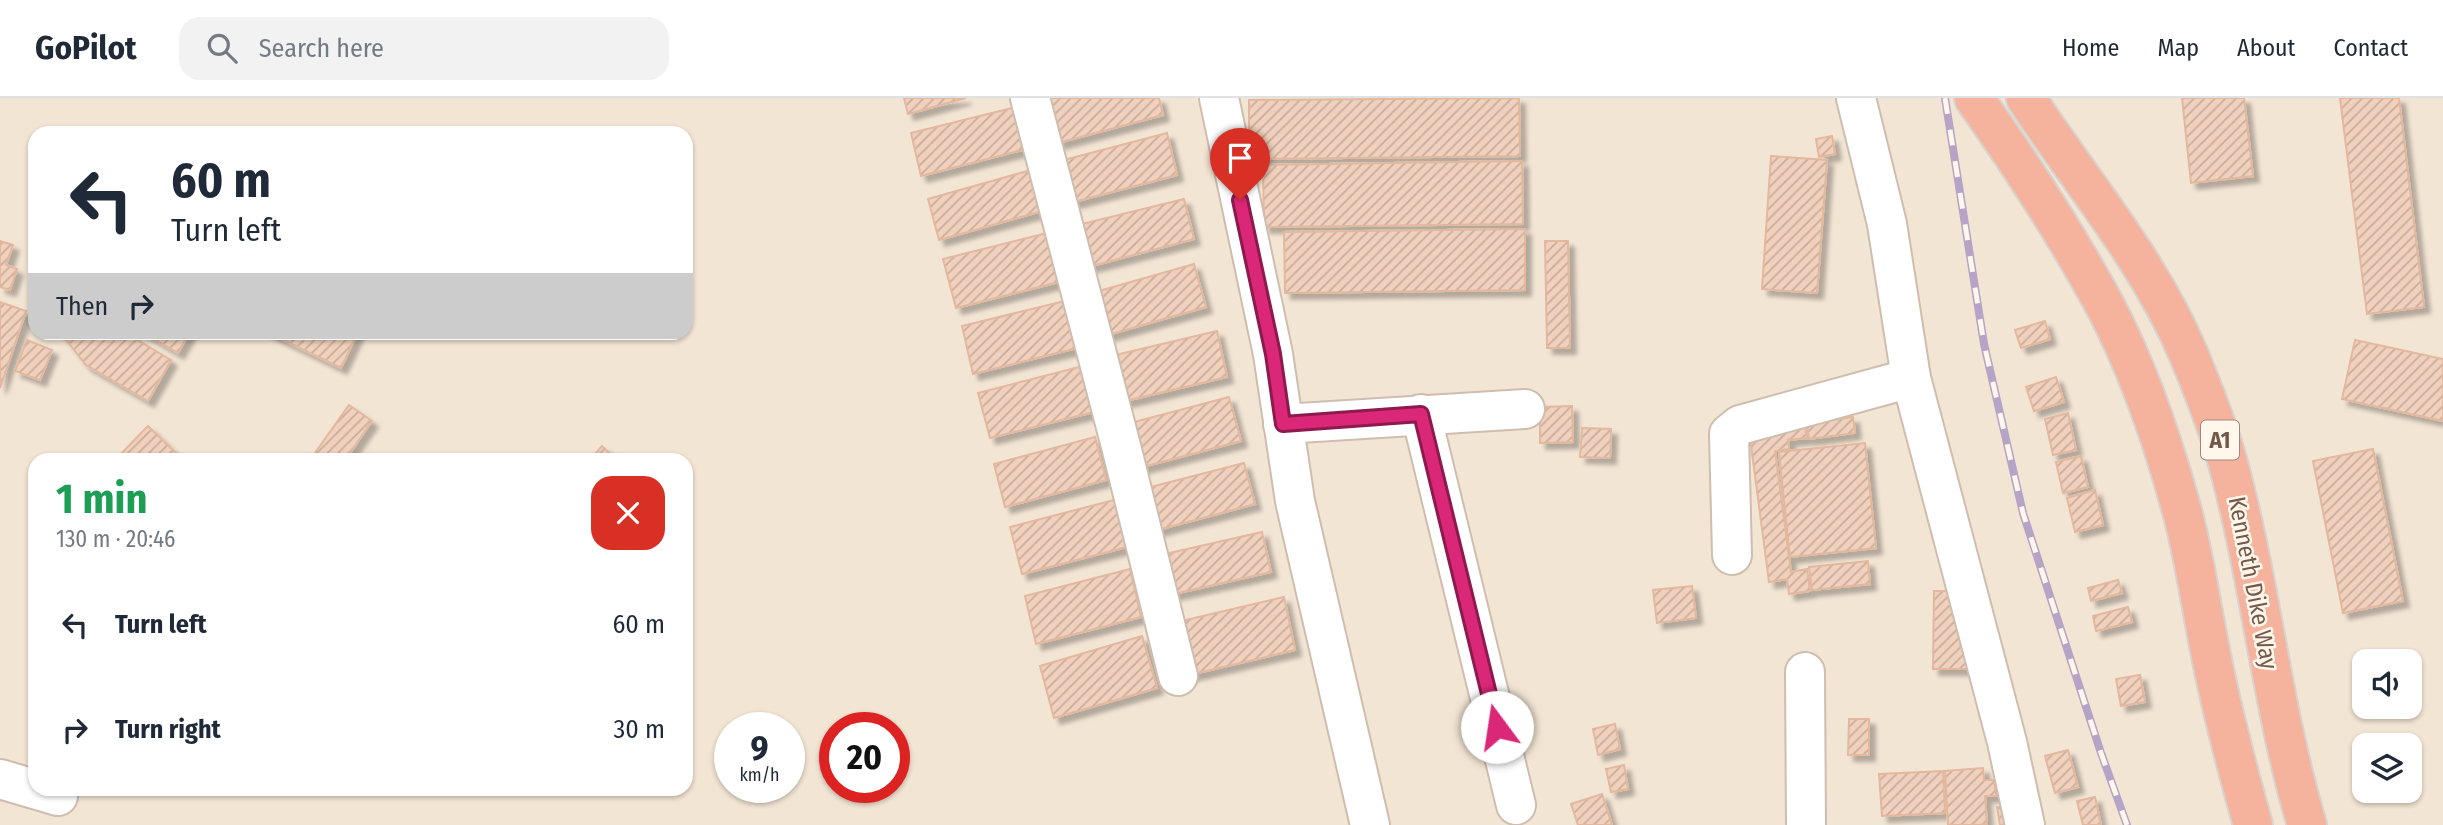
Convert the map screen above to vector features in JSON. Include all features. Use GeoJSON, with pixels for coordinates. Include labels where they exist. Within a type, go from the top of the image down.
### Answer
{"type":"FeatureCollection","features":[{"type":"Feature","properties":{"kind":"highway","name":"A1"},"geometry":{"type":"LineString","coordinates":[[1974,98],[2058,226],[2102,301],[2137,380],[2160,440],[2180,505],[2199,581],[2210,650],[2253,825]]}},
{"type":"Feature","properties":{"kind":"highway","name":"Kenneth Dike Way"},"geometry":{"type":"LineString","coordinates":[[2026,98],[2109,215],[2148,277],[2187,351],[2229,466],[2282,729],[2306,825]]}},
{"type":"Feature","properties":{"kind":"street"},"geometry":{"type":"LineString","coordinates":[[1030,98],[1178,676]]}},
{"type":"Feature","properties":{"kind":"street"},"geometry":{"type":"LineString","coordinates":[[1219,98],[1273,354],[1295,501],[1370,825]]}},
{"type":"Feature","properties":{"kind":"street"},"geometry":{"type":"LineString","coordinates":[[1856,98],[1887,224],[1911,378],[2007,741],[2025,825]]}},
{"type":"Feature","properties":{"kind":"street"},"geometry":{"type":"LineString","coordinates":[[1732,555],[1730,434],[1740,425],[1911,378]]}},
{"type":"Feature","properties":{"kind":"street"},"geometry":{"type":"LineString","coordinates":[[1283,424],[1525,410]]}},
{"type":"Feature","properties":{"kind":"street"},"geometry":{"type":"LineString","coordinates":[[1421,414],[1516,805]]}},
{"type":"Feature","properties":{"kind":"street"},"geometry":{"type":"LineString","coordinates":[[1805,672],[1806,825]]}},
{"type":"Feature","properties":{"kind":"street"},"geometry":{"type":"LineString","coordinates":[[0,779],[28,787]]}},
{"type":"Feature","properties":{"kind":"shaded area"},"geometry":{"type":"Polygon","coordinates":[[[0,98],[2443,98],[2443,825],[0,825],[0,98]]]}},
{"type":"Feature","properties":{"kind":"building"},"geometry":{"type":"Polygon","coordinates":[[[904,98],[966,98],[908,114],[904,98]]]}},
{"type":"Feature","properties":{"kind":"building"},"geometry":{"type":"Polygon","coordinates":[[[1046,98],[1159,98],[1163,115],[1058,143],[1046,98]]]}},
{"type":"Feature","properties":{"kind":"building"},"geometry":{"type":"Polygon","coordinates":[[[1519,98],[1520,156],[1249,159],[1249,100],[1519,98]]]}},
{"type":"Feature","properties":{"kind":"building"},"geometry":{"type":"Polygon","coordinates":[[[2182,98],[2244,98],[2253,176],[2191,183],[2182,98]]]}},
{"type":"Feature","properties":{"kind":"building"},"geometry":{"type":"Polygon","coordinates":[[[2340,98],[2399,98],[2424,307],[2367,314],[2340,98]]]}},
{"type":"Feature","properties":{"kind":"building"},"geometry":{"type":"Polygon","coordinates":[[[1020,106],[1030,148],[921,176],[911,133],[1020,106]]]}},
{"type":"Feature","properties":{"kind":"building"},"geometry":{"type":"Polygon","coordinates":[[[1167,133],[1177,175],[1070,203],[1060,161],[1167,133]]]}},
{"type":"Feature","properties":{"kind":"building"},"geometry":{"type":"Polygon","coordinates":[[[1832,136],[1835,154],[1819,157],[1816,139],[1832,136]]]}},
{"type":"Feature","properties":{"kind":"building"},"geometry":{"type":"Polygon","coordinates":[[[1771,156],[1827,160],[1817,293],[1762,289],[1771,156]]]}},
{"type":"Feature","properties":{"kind":"building"},"geometry":{"type":"Polygon","coordinates":[[[1522,161],[1523,224],[1264,227],[1263,165],[1522,161]]]}},
{"type":"Feature","properties":{"kind":"building"},"geometry":{"type":"Polygon","coordinates":[[[1031,170],[1042,211],[939,240],[928,199],[1031,170]]]}},
{"type":"Feature","properties":{"kind":"building"},"geometry":{"type":"Polygon","coordinates":[[[1184,199],[1194,239],[1088,267],[1078,225],[1184,199]]]}},
{"type":"Feature","properties":{"kind":"building"},"geometry":{"type":"Polygon","coordinates":[[[1525,229],[1525,290],[1285,293],[1284,232],[1525,229]]]}},
{"type":"Feature","properties":{"kind":"building"},"geometry":{"type":"Polygon","coordinates":[[[1051,232],[1063,281],[956,308],[943,259],[1051,232]]]}},
{"type":"Feature","properties":{"kind":"building"},"geometry":{"type":"Polygon","coordinates":[[[0,241],[13,245],[6,265],[17,269],[10,290],[0,287],[0,241]]]}},
{"type":"Feature","properties":{"kind":"building"},"geometry":{"type":"Polygon","coordinates":[[[1545,241],[1568,241],[1570,348],[1547,348],[1545,241]]]}},
{"type":"Feature","properties":{"kind":"building"},"geometry":{"type":"Polygon","coordinates":[[[1194,264],[1206,307],[1104,336],[1092,293],[1194,264]]]}},
{"type":"Feature","properties":{"kind":"building"},"geometry":{"type":"Polygon","coordinates":[[[1069,300],[1081,347],[973,374],[962,326],[1069,300]]]}},
{"type":"Feature","properties":{"kind":"building"},"geometry":{"type":"Polygon","coordinates":[[[0,302],[26,311],[0,388],[0,302]]]}},
{"type":"Feature","properties":{"kind":"building"},"geometry":{"type":"Polygon","coordinates":[[[2045,321],[2050,339],[2021,348],[2015,330],[2045,321]]]}},
{"type":"Feature","properties":{"kind":"building"},"geometry":{"type":"Polygon","coordinates":[[[1217,331],[1227,377],[1117,403],[1107,357],[1217,331]]]}},
{"type":"Feature","properties":{"kind":"building"},"geometry":{"type":"Polygon","coordinates":[[[27,340],[52,350],[40,380],[15,371],[27,340]]]}},
{"type":"Feature","properties":{"kind":"building"},"geometry":{"type":"Polygon","coordinates":[[[66,340],[137,340],[171,360],[148,401],[86,365],[66,340]]]}},
{"type":"Feature","properties":{"kind":"building"},"geometry":{"type":"Polygon","coordinates":[[[156,340],[185,340],[178,353],[156,340]]]}},
{"type":"Feature","properties":{"kind":"building"},"geometry":{"type":"Polygon","coordinates":[[[283,340],[354,340],[341,368],[283,340]]]}},
{"type":"Feature","properties":{"kind":"building"},"geometry":{"type":"Polygon","coordinates":[[[2355,340],[2443,359],[2443,421],[2342,399],[2355,340]]]}},
{"type":"Feature","properties":{"kind":"building"},"geometry":{"type":"Polygon","coordinates":[[[1083,366],[1094,412],[990,438],[978,393],[1083,366]]]}},
{"type":"Feature","properties":{"kind":"building"},"geometry":{"type":"Polygon","coordinates":[[[2056,377],[2064,402],[2034,411],[2026,387],[2056,377]]]}},
{"type":"Feature","properties":{"kind":"building"},"geometry":{"type":"Polygon","coordinates":[[[1229,397],[1241,441],[1135,469],[1123,425],[1229,397]]]}},
{"type":"Feature","properties":{"kind":"building"},"geometry":{"type":"Polygon","coordinates":[[[349,405],[372,421],[350,453],[315,453],[349,405]]]}},
{"type":"Feature","properties":{"kind":"building"},"geometry":{"type":"Polygon","coordinates":[[[1572,406],[1573,442],[1540,443],[1540,407],[1572,406]]]}},
{"type":"Feature","properties":{"kind":"building"},"geometry":{"type":"Polygon","coordinates":[[[2068,413],[2076,450],[2053,455],[2045,419],[2068,413]]]}},
{"type":"Feature","properties":{"kind":"building"},"geometry":{"type":"Polygon","coordinates":[[[1853,417],[1855,433],[1809,439],[1807,424],[1853,417]]]}},
{"type":"Feature","properties":{"kind":"building"},"geometry":{"type":"Polygon","coordinates":[[[1804,422],[1807,438],[1788,440],[1789,449],[1775,451],[1791,572],[1807,569],[1810,591],[1789,594],[1787,579],[1769,582],[1749,430],[1804,422]]]}},
{"type":"Feature","properties":{"kind":"building"},"geometry":{"type":"Polygon","coordinates":[[[148,426],[176,453],[122,453],[148,426]]]}},
{"type":"Feature","properties":{"kind":"building"},"geometry":{"type":"Polygon","coordinates":[[[1582,428],[1611,429],[1610,458],[1580,457],[1582,428]]]}},
{"type":"Feature","properties":{"kind":"building"},"geometry":{"type":"Polygon","coordinates":[[[1095,437],[1106,480],[1005,507],[994,464],[1095,437]]]}},
{"type":"Feature","properties":{"kind":"building"},"geometry":{"type":"Polygon","coordinates":[[[1865,443],[1876,548],[1790,557],[1779,452],[1865,443]]]}},
{"type":"Feature","properties":{"kind":"building"},"geometry":{"type":"Polygon","coordinates":[[[602,446],[610,453],[596,453],[602,446]]]}},
{"type":"Feature","properties":{"kind":"building"},"geometry":{"type":"Polygon","coordinates":[[[2373,449],[2403,601],[2343,613],[2313,461],[2373,449]]]}},
{"type":"Feature","properties":{"kind":"building"},"geometry":{"type":"Polygon","coordinates":[[[2081,456],[2088,487],[2063,493],[2056,462],[2081,456]]]}},
{"type":"Feature","properties":{"kind":"building"},"geometry":{"type":"Polygon","coordinates":[[[1244,463],[1255,504],[1150,532],[1139,490],[1244,463]]]}},
{"type":"Feature","properties":{"kind":"building"},"geometry":{"type":"Polygon","coordinates":[[[2095,490],[2103,525],[2075,532],[2067,498],[2095,490]]]}},
{"type":"Feature","properties":{"kind":"building"},"geometry":{"type":"Polygon","coordinates":[[[1114,500],[1127,547],[1022,574],[1010,527],[1114,500]]]}},
{"type":"Feature","properties":{"kind":"building"},"geometry":{"type":"Polygon","coordinates":[[[1262,532],[1271,572],[1165,596],[1156,556],[1262,532]]]}},
{"type":"Feature","properties":{"kind":"building"},"geometry":{"type":"Polygon","coordinates":[[[1868,561],[1870,584],[1812,590],[1809,567],[1868,561]]]}},
{"type":"Feature","properties":{"kind":"building"},"geometry":{"type":"Polygon","coordinates":[[[1130,569],[1141,617],[1036,644],[1025,596],[1130,569]]]}},
{"type":"Feature","properties":{"kind":"building"},"geometry":{"type":"Polygon","coordinates":[[[2118,580],[2122,593],[2091,601],[2088,588],[2118,580]]]}},
{"type":"Feature","properties":{"kind":"building"},"geometry":{"type":"Polygon","coordinates":[[[1692,586],[1696,618],[1657,623],[1653,590],[1692,586]]]}},
{"type":"Feature","properties":{"kind":"building"},"geometry":{"type":"Polygon","coordinates":[[[1934,591],[1963,591],[1974,669],[1933,669],[1934,591]]]}},
{"type":"Feature","properties":{"kind":"building"},"geometry":{"type":"Polygon","coordinates":[[[1284,597],[1295,650],[1185,676],[1173,623],[1284,597]]]}},
{"type":"Feature","properties":{"kind":"building"},"geometry":{"type":"Polygon","coordinates":[[[2128,607],[2132,622],[2096,631],[2093,616],[2128,607]]]}},
{"type":"Feature","properties":{"kind":"building"},"geometry":{"type":"Polygon","coordinates":[[[1142,636],[1157,688],[1054,718],[1040,666],[1142,636]]]}},
{"type":"Feature","properties":{"kind":"building"},"geometry":{"type":"Polygon","coordinates":[[[2140,675],[2145,702],[2121,706],[2116,679],[2140,675]]]}},
{"type":"Feature","properties":{"kind":"building"},"geometry":{"type":"Polygon","coordinates":[[[1849,719],[1869,719],[1869,755],[1848,755],[1849,719]]]}},
{"type":"Feature","properties":{"kind":"building"},"geometry":{"type":"Polygon","coordinates":[[[1615,724],[1620,749],[1598,755],[1593,729],[1615,724]]]}},
{"type":"Feature","properties":{"kind":"building"},"geometry":{"type":"Polygon","coordinates":[[[2068,750],[2078,787],[2055,793],[2045,756],[2068,750]]]}},
{"type":"Feature","properties":{"kind":"building"},"geometry":{"type":"Polygon","coordinates":[[[1624,765],[1628,789],[1611,792],[1606,769],[1624,765]]]}},
{"type":"Feature","properties":{"kind":"building"},"geometry":{"type":"Polygon","coordinates":[[[1983,768],[1984,780],[1994,780],[1996,796],[1985,796],[1987,825],[1948,825],[1945,771],[1983,768]]]}},
{"type":"Feature","properties":{"kind":"building"},"geometry":{"type":"Polygon","coordinates":[[[1943,771],[1945,813],[1882,816],[1879,774],[1943,771]]]}},
{"type":"Feature","properties":{"kind":"building"},"geometry":{"type":"Polygon","coordinates":[[[1602,794],[1612,825],[1578,825],[1571,804],[1602,794]]]}},
{"type":"Feature","properties":{"kind":"building"},"geometry":{"type":"Polygon","coordinates":[[[2095,797],[2101,825],[2083,825],[2077,801],[2095,797]]]}},
{"type":"Feature","properties":{"kind":"building"},"geometry":{"type":"Polygon","coordinates":[[[2009,806],[2012,825],[2000,825],[1997,807],[2009,806]]]}},
{"type":"Feature","properties":{"kind":"railway"},"geometry":{"type":"LineString","coordinates":[[1945,98],[1984,344],[2023,513],[2127,825]]}},
{"type":"Feature","properties":{"kind":"route"},"geometry":{"type":"LineString","coordinates":[[1240,200],[1273,354],[1283,424],[1421,414],[1497,727]]}}]}
